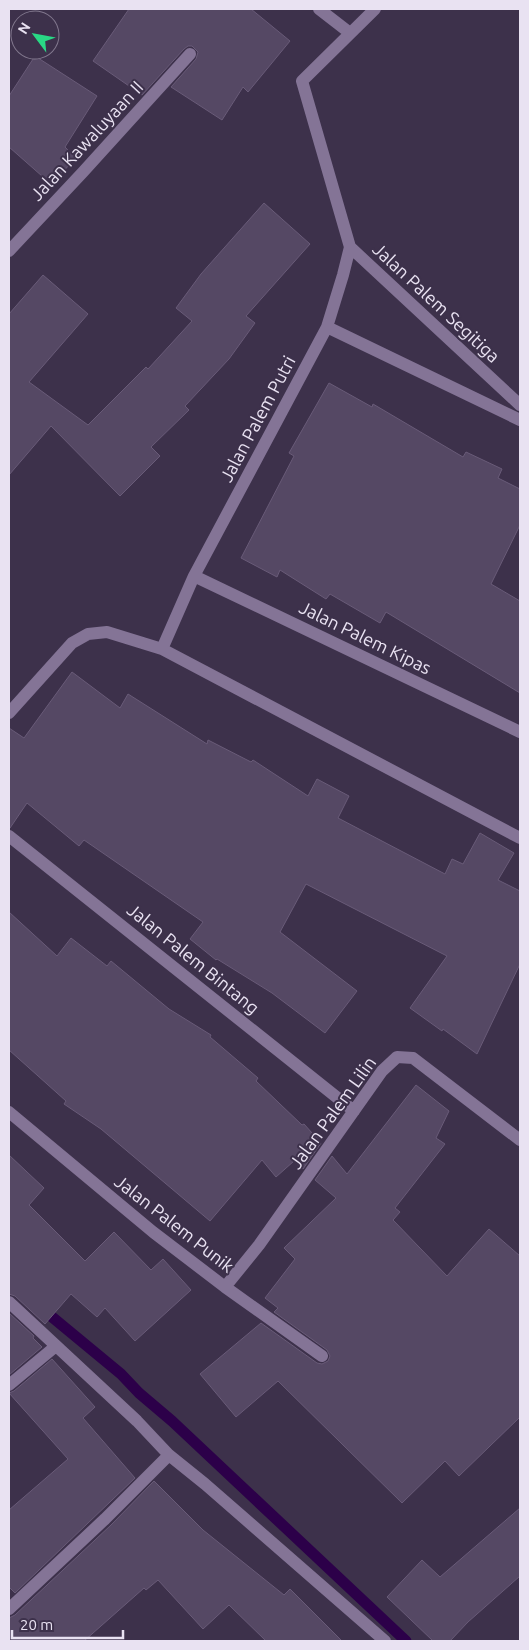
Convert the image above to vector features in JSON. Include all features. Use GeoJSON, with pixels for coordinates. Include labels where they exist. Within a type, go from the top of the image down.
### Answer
{"type":"FeatureCollection","features":[{"type":"Feature","properties":{"kind":"street"},"geometry":{"type":"LineString","coordinates":[[319,9],[350,33],[375,9]]}},
{"type":"Feature","properties":{"kind":"street","name":"Jalan Palem Putri"},"geometry":{"type":"LineString","coordinates":[[162,649],[194,576],[327,327],[344,274],[350,247],[302,81],[350,33]]}},
{"type":"Feature","properties":{"kind":"street","name":"Jalan Kawaluyaan II"},"geometry":{"type":"LineString","coordinates":[[9,251],[190,54]]}},
{"type":"Feature","properties":{"kind":"street","name":"Jalan Palem Segitiga"},"geometry":{"type":"LineString","coordinates":[[350,247],[520,405]]}},
{"type":"Feature","properties":{"kind":"street"},"geometry":{"type":"LineString","coordinates":[[327,327],[520,420]]}},
{"type":"Feature","properties":{"kind":"street","name":"Jalan Palem Kipas"},"geometry":{"type":"LineString","coordinates":[[194,576],[520,732]]}},
{"type":"Feature","properties":{"kind":"street"},"geometry":{"type":"LineString","coordinates":[[9,713],[72,643],[88,634],[107,632],[162,649],[520,838]]}},
{"type":"Feature","properties":{"kind":"street","name":"Jalan Palem Bintang"},"geometry":{"type":"LineString","coordinates":[[9,836],[354,1111]]}},
{"type":"Feature","properties":{"kind":"street","name":"Jalan Palem Lilin"},"geometry":{"type":"LineString","coordinates":[[225,1287],[259,1245],[382,1071],[397,1058],[413,1058],[520,1140]]}},
{"type":"Feature","properties":{"kind":"street","name":"Jalan Palem Punik"},"geometry":{"type":"LineString","coordinates":[[9,1112],[153,1232],[225,1287],[322,1356]]}},
{"type":"Feature","properties":{"kind":"street"},"geometry":{"type":"LineString","coordinates":[[9,1302],[137,1422],[169,1455],[205,1484],[385,1641]]}},
{"type":"Feature","properties":{"kind":"street"},"geometry":{"type":"LineString","coordinates":[[9,1385],[56,1346]]}},
{"type":"Feature","properties":{"kind":"street"},"geometry":{"type":"LineString","coordinates":[[9,1609],[105,1519],[169,1455]]}},
{"type":"Feature","properties":{"kind":"building"},"geometry":{"type":"Polygon","coordinates":[[[129,9],[251,9],[290,41],[248,92],[243,87],[222,120],[171,87],[196,59],[198,52],[192,46],[184,49],[142,95],[93,61],[129,9]]]}},
{"type":"Feature","properties":{"kind":"building"},"geometry":{"type":"Polygon","coordinates":[[[32,60],[41,60],[97,96],[65,147],[76,158],[51,184],[9,147],[9,96],[32,60]]]}},
{"type":"Feature","properties":{"kind":"building"},"geometry":{"type":"Polygon","coordinates":[[[264,203],[310,244],[246,316],[255,323],[229,359],[185,406],[189,410],[151,447],[160,456],[120,496],[51,426],[9,475],[9,314],[43,275],[88,314],[29,382],[88,425],[146,367],[148,369],[192,321],[176,308],[201,274],[264,203]]]}},
{"type":"Feature","properties":{"kind":"building"},"geometry":{"type":"Polygon","coordinates":[[[329,383],[372,407],[373,404],[463,457],[466,452],[502,469],[498,478],[520,489],[520,525],[491,584],[520,601],[520,693],[386,612],[380,623],[330,594],[326,599],[280,570],[277,577],[241,558],[294,456],[289,453],[329,383]]]}},
{"type":"Feature","properties":{"kind":"building"},"geometry":{"type":"Polygon","coordinates":[[[72,672],[120,708],[128,694],[207,744],[208,740],[251,762],[253,760],[308,796],[317,779],[349,796],[338,818],[445,874],[452,859],[463,864],[480,833],[514,853],[498,880],[520,891],[520,964],[477,1054],[410,1008],[447,956],[306,884],[280,932],[357,991],[325,1033],[272,993],[216,960],[190,939],[203,922],[84,840],[79,846],[27,803],[9,828],[9,728],[24,738],[72,672]]]}},
{"type":"Feature","properties":{"kind":"building"},"geometry":{"type":"Polygon","coordinates":[[[9,912],[57,956],[71,938],[107,966],[111,961],[169,1009],[211,1035],[210,1037],[258,1078],[256,1081],[302,1125],[304,1124],[321,1143],[303,1169],[294,1161],[276,1177],[262,1160],[210,1221],[101,1129],[64,1104],[66,1101],[9,1050],[9,912]]]}},
{"type":"Feature","properties":{"kind":"building"},"geometry":{"type":"Polygon","coordinates":[[[416,1085],[449,1111],[436,1138],[445,1144],[395,1208],[400,1212],[393,1220],[447,1276],[489,1229],[520,1256],[520,1417],[459,1476],[445,1461],[402,1503],[278,1381],[236,1417],[200,1374],[261,1323],[317,1363],[322,1364],[328,1361],[330,1356],[327,1350],[274,1312],[278,1308],[265,1298],[295,1259],[284,1248],[336,1198],[315,1180],[332,1156],[347,1174],[416,1085]]]}},
{"type":"Feature","properties":{"kind":"building"},"geometry":{"type":"Polygon","coordinates":[[[9,1155],[44,1188],[29,1205],[85,1261],[114,1232],[151,1270],[163,1259],[191,1290],[135,1341],[105,1308],[97,1317],[71,1294],[45,1324],[15,1296],[9,1294],[9,1155]]]}},
{"type":"Feature","properties":{"kind":"building"},"geometry":{"type":"Polygon","coordinates":[[[9,1313],[34,1336],[33,1338],[42,1347],[9,1375],[9,1313]]]}},
{"type":"Feature","properties":{"kind":"building"},"geometry":{"type":"Polygon","coordinates":[[[52,1359],[95,1407],[83,1418],[135,1478],[15,1593],[9,1587],[9,1510],[68,1459],[9,1393],[14,1391],[52,1359]]]}},
{"type":"Feature","properties":{"kind":"building"},"geometry":{"type":"Polygon","coordinates":[[[154,1481],[203,1530],[284,1595],[290,1589],[342,1641],[266,1641],[229,1605],[203,1629],[158,1580],[146,1590],[144,1588],[84,1641],[9,1641],[9,1618],[15,1615],[111,1525],[154,1481]]]}},
{"type":"Feature","properties":{"kind":"building"},"geometry":{"type":"Polygon","coordinates":[[[520,1508],[520,1576],[468,1622],[450,1641],[433,1641],[387,1597],[422,1560],[440,1577],[520,1508]]]}},
{"type":"Feature","properties":{"kind":"waterway"},"geometry":{"type":"LineString","coordinates":[[40,1307],[121,1374],[139,1393],[172,1421],[406,1641]]}}]}
